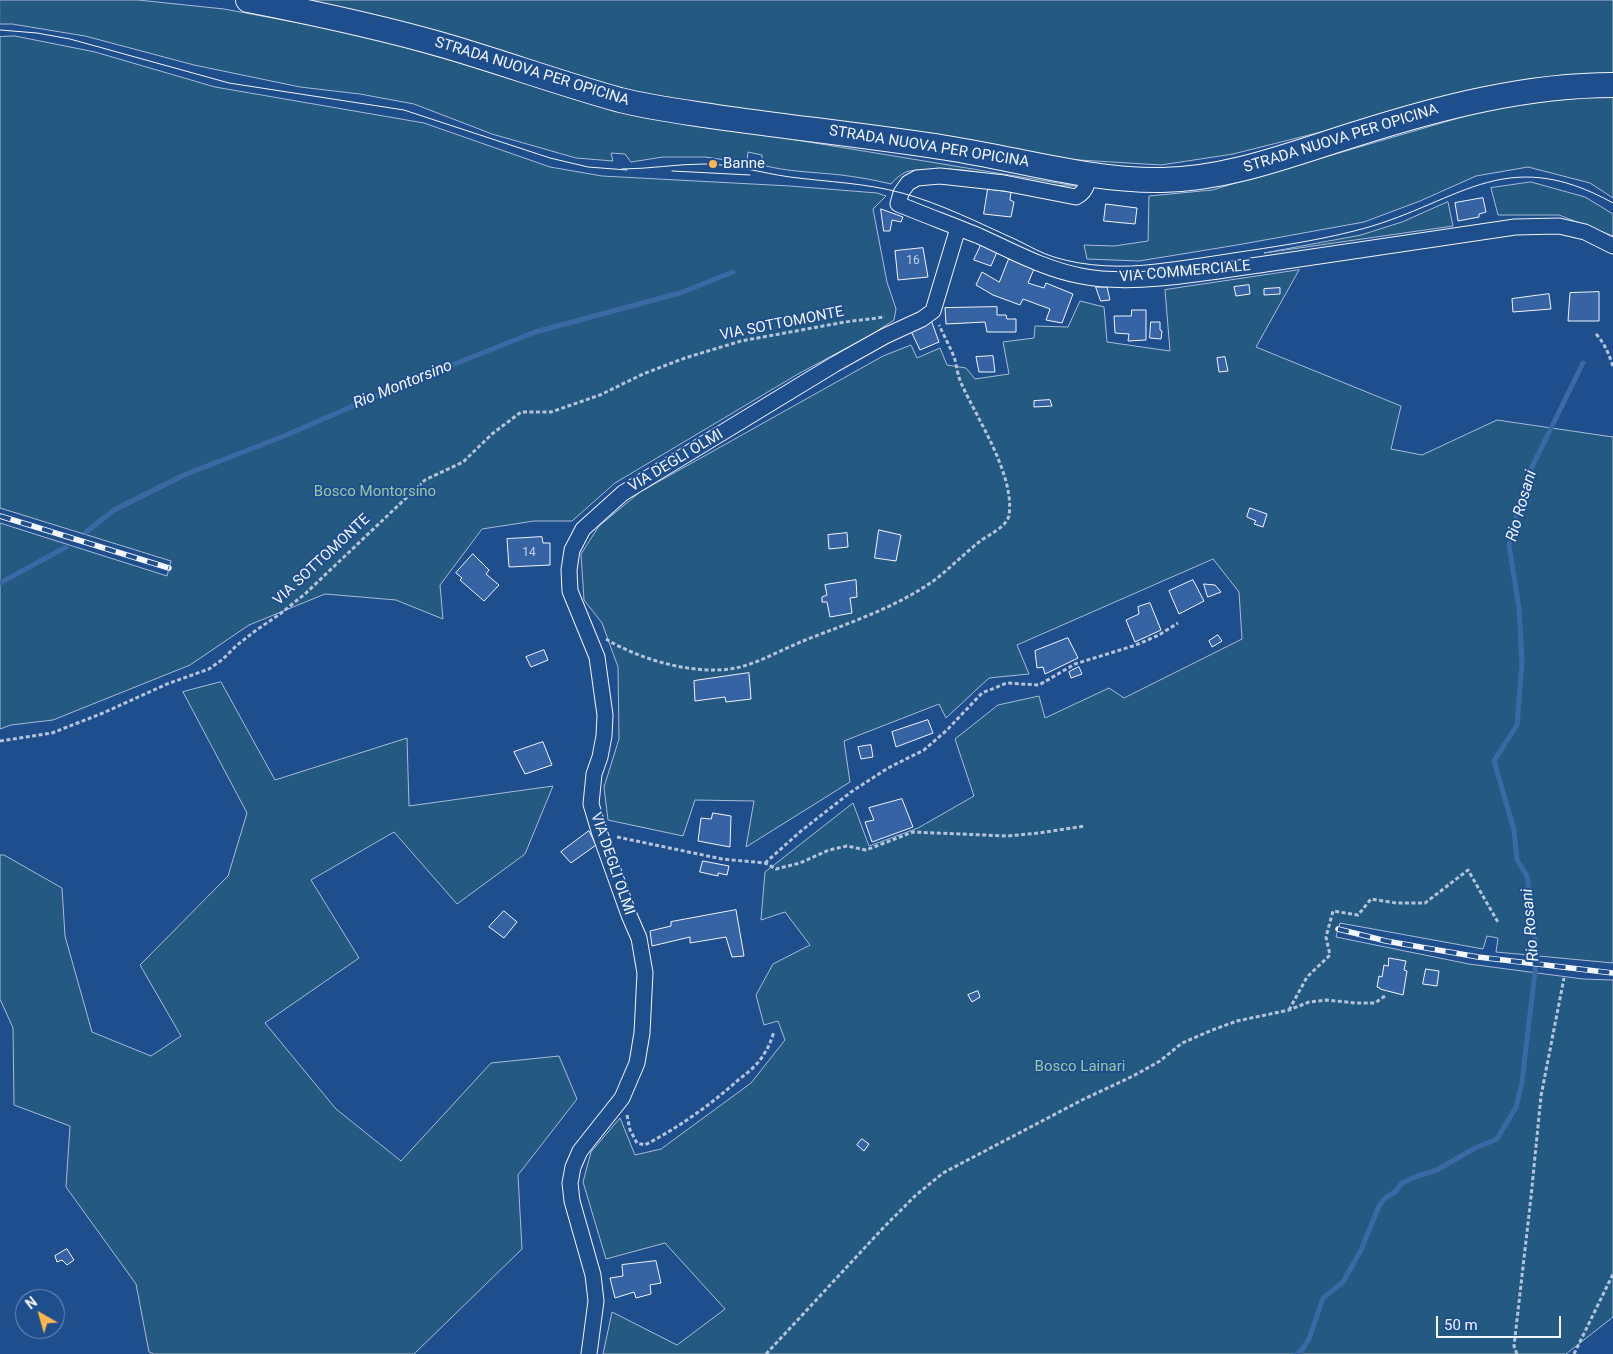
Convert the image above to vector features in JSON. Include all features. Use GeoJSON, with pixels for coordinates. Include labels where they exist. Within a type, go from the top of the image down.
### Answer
{"type":"FeatureCollection","features":[{"type":"Feature","properties":{"kind":"main road","name":"STRADA NUOVA PER OPICINA"},"geometry":{"type":"LineString","coordinates":[[248,0],[339,19],[436,43],[622,100],[761,123],[962,150],[1090,174],[1129,179],[1188,179],[1223,173],[1256,166],[1395,122],[1467,103],[1553,89],[1613,85]]}},
{"type":"Feature","properties":{"kind":"street","name":"VIA COMMERCIALE"},"geometry":{"type":"LineString","coordinates":[[1090,174],[1086,188],[1082,194],[1076,197],[995,182],[949,177],[917,178],[908,183],[901,193],[898,204],[1054,269],[1080,276],[1119,279],[1226,270],[1515,227],[1560,226],[1585,232],[1613,246]]}},
{"type":"Feature","properties":{"kind":"street"},"geometry":{"type":"LineString","coordinates":[[933,311],[958,228]]}},
{"type":"Feature","properties":{"kind":"street","name":"VIA DEGLI OLMI"},"geometry":{"type":"LineString","coordinates":[[589,1354],[596,1301],[593,1275],[572,1201],[570,1183],[573,1168],[580,1151],[622,1098],[634,1072],[640,1048],[645,972],[639,938],[628,915],[591,804],[594,774],[604,736],[605,715],[597,657],[570,591],[569,570],[572,550],[583,529],[593,518],[624,493],[841,360],[922,319],[933,311]]}},
{"type":"Feature","properties":{"kind":"path"},"geometry":{"type":"LineString","coordinates":[[584,624],[620,648],[644,658],[696,669],[736,668],[858,620],[893,603],[935,579],[1001,526],[1008,517],[1009,497],[1003,474],[984,428],[960,383],[954,358],[933,311]]}},
{"type":"Feature","properties":{"kind":"path","name":"VIA SOTTOMONTE"},"geometry":{"type":"LineString","coordinates":[[0,741],[52,733],[103,713],[167,684],[209,669],[255,631],[306,593],[426,480],[463,462],[492,434],[521,412],[551,412],[600,395],[643,374],[685,358],[741,341],[845,322],[886,317]]}},
{"type":"Feature","properties":{"kind":"path"},"geometry":{"type":"LineString","coordinates":[[1596,334],[1603,341],[1613,367]]}},
{"type":"Feature","properties":{"kind":"path"},"geometry":{"type":"LineString","coordinates":[[765,863],[801,831],[851,792],[888,768],[924,750],[948,730],[982,693],[1007,683],[1039,685],[1075,664],[1136,645],[1159,635],[1178,623]]}},
{"type":"Feature","properties":{"kind":"path"},"geometry":{"type":"LineString","coordinates":[[600,834],[722,859],[765,863],[776,869],[800,863],[829,850],[846,846],[866,850],[913,832],[1007,836],[1039,834],[1084,826]]}},
{"type":"Feature","properties":{"kind":"path"},"geometry":{"type":"LineString","coordinates":[[1288,1010],[1308,977],[1330,954],[1326,937],[1332,911],[1358,915],[1371,899],[1396,903],[1425,903],[1468,870],[1499,924]]}},
{"type":"Feature","properties":{"kind":"path"},"geometry":{"type":"LineString","coordinates":[[1517,1354],[1514,1346],[1532,1197],[1541,1096],[1564,978]]}},
{"type":"Feature","properties":{"kind":"path"},"geometry":{"type":"LineString","coordinates":[[766,1354],[884,1226],[942,1173],[1160,1061],[1182,1043],[1215,1028],[1237,1021],[1288,1010],[1309,1002],[1327,1000],[1375,1003],[1385,996]]}},
{"type":"Feature","properties":{"kind":"path"},"geometry":{"type":"LineString","coordinates":[[622,1098],[632,1137],[637,1142],[645,1145],[698,1113],[753,1068],[764,1055],[774,1032]]}},
{"type":"Feature","properties":{"kind":"path"},"geometry":{"type":"LineString","coordinates":[[1574,1354],[1613,1274]]}},
{"type":"Feature","properties":{"kind":"green space"},"geometry":{"type":"Polygon","coordinates":[[[0,0],[138,0],[224,9],[359,34],[562,94],[645,115],[1076,186],[1038,183],[963,170],[944,169],[908,171],[891,184],[847,176],[762,165],[762,155],[748,152],[747,163],[705,157],[663,157],[631,162],[625,154],[611,153],[613,161],[576,158],[492,134],[414,104],[360,94],[300,87],[194,65],[85,36],[12,24],[0,24],[0,0]]]}},
{"type":"Feature","properties":{"kind":"green space"},"geometry":{"type":"Polygon","coordinates":[[[298,0],[1613,0],[1613,75],[1530,80],[1425,101],[1333,129],[1233,154],[1161,165],[1063,159],[930,133],[701,105],[611,87],[298,0]]]}},
{"type":"Feature","properties":{"kind":"green space","name":"Bosco Montorsino"},"geometry":{"type":"Polygon","coordinates":[[[15,36],[95,52],[215,87],[424,123],[550,167],[602,176],[790,186],[877,193],[886,196],[873,209],[887,282],[896,309],[894,320],[871,335],[798,374],[615,483],[572,521],[534,521],[482,529],[440,585],[443,619],[396,600],[325,594],[249,625],[190,665],[53,720],[11,725],[0,729],[0,523],[167,576],[171,561],[0,508],[0,37],[15,36]]]}},
{"type":"Feature","properties":{"kind":"green space"},"geometry":{"type":"Polygon","coordinates":[[[1613,94],[1613,198],[1590,183],[1528,167],[1476,176],[1420,201],[1364,222],[1139,261],[1087,259],[1084,245],[1114,246],[1148,241],[1149,196],[1212,190],[1479,112],[1556,98],[1613,94]]]}},
{"type":"Feature","properties":{"kind":"green space"},"geometry":{"type":"Polygon","coordinates":[[[1531,182],[1585,197],[1613,214],[1613,236],[1559,215],[1498,215],[1491,188],[1531,182]]]}},
{"type":"Feature","properties":{"kind":"green space"},"geometry":{"type":"Polygon","coordinates":[[[1448,202],[1453,226],[1264,253],[1361,235],[1402,222],[1448,202]]]}},
{"type":"Feature","properties":{"kind":"green space","name":"Bosco Lainari"},"geometry":{"type":"Polygon","coordinates":[[[1299,270],[1256,347],[1401,406],[1391,449],[1422,455],[1497,420],[1613,437],[1613,963],[1496,952],[1498,938],[1487,936],[1483,949],[1340,923],[1336,937],[1469,964],[1583,979],[1613,980],[1613,1317],[1566,1354],[603,1354],[612,1312],[677,1345],[725,1309],[665,1243],[606,1259],[583,1182],[591,1152],[620,1118],[635,1155],[661,1149],[751,1083],[785,1040],[778,1021],[764,1025],[756,995],[773,964],[810,945],[785,912],[761,920],[765,872],[853,803],[869,846],[918,828],[974,796],[955,739],[998,705],[1039,696],[1045,718],[1109,688],[1124,698],[1242,639],[1239,592],[1213,559],[1017,645],[1029,674],[989,678],[946,718],[939,704],[844,741],[850,782],[746,847],[754,801],[695,800],[683,836],[608,820],[604,787],[619,739],[618,667],[602,623],[584,600],[581,554],[599,526],[640,492],[883,356],[911,345],[917,358],[940,348],[947,365],[966,368],[975,379],[1009,374],[1003,342],[1034,338],[1035,326],[1068,327],[1080,301],[1104,307],[1107,342],[1170,351],[1165,290],[1299,270]]]}},
{"type":"Feature","properties":{"kind":"green space"},"geometry":{"type":"Polygon","coordinates":[[[221,682],[275,780],[407,738],[409,806],[553,786],[525,854],[457,904],[394,832],[311,880],[359,958],[265,1023],[336,1109],[401,1161],[491,1063],[559,1056],[577,1099],[518,1175],[522,1249],[414,1354],[154,1354],[149,1352],[136,1284],[66,1187],[70,1126],[14,1105],[13,1028],[0,999],[0,855],[4,855],[62,888],[65,936],[92,1032],[151,1056],[181,1036],[140,965],[228,876],[247,813],[183,692],[221,682]]]}},
{"type":"Feature","properties":{"kind":"building"},"geometry":{"type":"Polygon","coordinates":[[[988,189],[1011,192],[1010,200],[1014,202],[1011,217],[984,214],[988,189]]]}},
{"type":"Feature","properties":{"kind":"building"},"geometry":{"type":"Polygon","coordinates":[[[1483,198],[1486,212],[1479,214],[1479,217],[1458,221],[1455,203],[1483,198]]]}},
{"type":"Feature","properties":{"kind":"building"},"geometry":{"type":"Polygon","coordinates":[[[1106,204],[1137,208],[1135,224],[1104,221],[1106,204]]]}},
{"type":"Feature","properties":{"kind":"building"},"geometry":{"type":"Polygon","coordinates":[[[881,209],[903,217],[901,222],[892,220],[890,231],[884,231],[881,209]]]}},
{"type":"Feature","properties":{"kind":"building"},"geometry":{"type":"Polygon","coordinates":[[[981,245],[997,252],[991,266],[974,260],[981,245]]]}},
{"type":"Feature","properties":{"kind":"building"},"geometry":{"type":"Polygon","coordinates":[[[923,248],[928,277],[898,280],[895,251],[923,248]]]}},
{"type":"Feature","properties":{"kind":"building"},"geometry":{"type":"Polygon","coordinates":[[[1009,259],[1034,269],[1028,283],[1044,288],[1046,283],[1073,294],[1062,323],[1046,320],[1050,309],[1023,299],[1020,305],[993,295],[976,285],[982,272],[999,282],[1009,259]]]}},
{"type":"Feature","properties":{"kind":"building"},"geometry":{"type":"Polygon","coordinates":[[[1249,285],[1250,294],[1236,296],[1234,287],[1249,285]]]}},
{"type":"Feature","properties":{"kind":"building"},"geometry":{"type":"Polygon","coordinates":[[[1096,287],[1107,287],[1110,300],[1101,301],[1096,287]]]}},
{"type":"Feature","properties":{"kind":"building"},"geometry":{"type":"Polygon","coordinates":[[[1280,288],[1280,294],[1264,295],[1264,289],[1280,288]]]}},
{"type":"Feature","properties":{"kind":"building"},"geometry":{"type":"Polygon","coordinates":[[[1599,292],[1599,321],[1568,321],[1570,293],[1599,292]]]}},
{"type":"Feature","properties":{"kind":"building"},"geometry":{"type":"Polygon","coordinates":[[[1549,294],[1551,309],[1513,312],[1512,299],[1549,294]]]}},
{"type":"Feature","properties":{"kind":"building"},"geometry":{"type":"Polygon","coordinates":[[[997,307],[997,315],[1006,315],[1007,319],[1016,319],[1016,332],[987,332],[985,322],[946,324],[945,308],[997,307]]]}},
{"type":"Feature","properties":{"kind":"building"},"geometry":{"type":"Polygon","coordinates":[[[1132,310],[1146,310],[1146,340],[1128,341],[1129,334],[1115,333],[1114,316],[1131,316],[1132,310]]]}},
{"type":"Feature","properties":{"kind":"building"},"geometry":{"type":"Polygon","coordinates":[[[931,320],[939,342],[920,350],[910,329],[931,320]]]}},
{"type":"Feature","properties":{"kind":"building"},"geometry":{"type":"Polygon","coordinates":[[[1151,322],[1160,322],[1161,339],[1150,338],[1151,322]]]}},
{"type":"Feature","properties":{"kind":"building"},"geometry":{"type":"Polygon","coordinates":[[[993,356],[995,372],[979,372],[976,357],[993,356]]]}},
{"type":"Feature","properties":{"kind":"building"},"geometry":{"type":"Polygon","coordinates":[[[1225,357],[1228,371],[1219,372],[1217,358],[1225,357]]]}},
{"type":"Feature","properties":{"kind":"building"},"geometry":{"type":"Polygon","coordinates":[[[1050,400],[1052,406],[1034,407],[1034,401],[1050,400]]]}},
{"type":"Feature","properties":{"kind":"building"},"geometry":{"type":"Polygon","coordinates":[[[1250,508],[1267,514],[1263,527],[1254,524],[1256,521],[1247,517],[1250,508]]]}},
{"type":"Feature","properties":{"kind":"building"},"geometry":{"type":"Polygon","coordinates":[[[879,530],[901,535],[896,561],[875,558],[879,530]]]}},
{"type":"Feature","properties":{"kind":"building"},"geometry":{"type":"Polygon","coordinates":[[[847,533],[848,547],[829,549],[828,535],[847,533]]]}},
{"type":"Feature","properties":{"kind":"building"},"geometry":{"type":"Polygon","coordinates":[[[542,537],[543,543],[550,543],[550,565],[509,567],[507,539],[542,537]]]}},
{"type":"Feature","properties":{"kind":"building"},"geometry":{"type":"Polygon","coordinates":[[[473,554],[489,570],[486,574],[499,585],[484,601],[460,580],[462,578],[456,573],[473,554]]]}},
{"type":"Feature","properties":{"kind":"building"},"geometry":{"type":"Polygon","coordinates":[[[856,580],[857,597],[850,598],[852,613],[830,617],[827,602],[822,602],[822,597],[827,595],[825,585],[856,580]]]}},
{"type":"Feature","properties":{"kind":"building"},"geometry":{"type":"Polygon","coordinates":[[[1193,580],[1204,601],[1179,614],[1169,591],[1193,580]]]}},
{"type":"Feature","properties":{"kind":"building"},"geometry":{"type":"Polygon","coordinates":[[[1204,584],[1215,585],[1221,592],[1208,597],[1204,584]]]}},
{"type":"Feature","properties":{"kind":"building"},"geometry":{"type":"Polygon","coordinates":[[[1150,603],[1161,630],[1135,642],[1126,620],[1139,614],[1138,607],[1150,603]]]}},
{"type":"Feature","properties":{"kind":"building"},"geometry":{"type":"Polygon","coordinates":[[[1218,635],[1222,641],[1212,647],[1209,641],[1218,635]]]}},
{"type":"Feature","properties":{"kind":"building"},"geometry":{"type":"Polygon","coordinates":[[[1068,638],[1078,658],[1045,674],[1043,667],[1037,668],[1035,651],[1068,638]]]}},
{"type":"Feature","properties":{"kind":"building"},"geometry":{"type":"Polygon","coordinates":[[[544,650],[548,660],[531,667],[526,657],[544,650]]]}},
{"type":"Feature","properties":{"kind":"building"},"geometry":{"type":"Polygon","coordinates":[[[1079,667],[1082,674],[1071,678],[1069,672],[1079,667]]]}},
{"type":"Feature","properties":{"kind":"building"},"geometry":{"type":"Polygon","coordinates":[[[749,673],[751,699],[726,702],[725,697],[695,701],[694,681],[749,673]]]}},
{"type":"Feature","properties":{"kind":"building"},"geometry":{"type":"Polygon","coordinates":[[[928,720],[933,733],[896,747],[892,732],[928,720]]]}},
{"type":"Feature","properties":{"kind":"building"},"geometry":{"type":"Polygon","coordinates":[[[543,742],[552,765],[525,774],[514,752],[543,742]]]}},
{"type":"Feature","properties":{"kind":"building"},"geometry":{"type":"Polygon","coordinates":[[[871,745],[873,757],[861,759],[858,747],[871,745]]]}},
{"type":"Feature","properties":{"kind":"building"},"geometry":{"type":"Polygon","coordinates":[[[902,799],[913,827],[872,842],[865,822],[874,820],[869,808],[902,799]]]}},
{"type":"Feature","properties":{"kind":"building"},"geometry":{"type":"Polygon","coordinates":[[[713,813],[731,816],[730,847],[698,841],[701,818],[711,819],[713,813]]]}},
{"type":"Feature","properties":{"kind":"building"},"geometry":{"type":"Polygon","coordinates":[[[589,831],[596,845],[571,863],[561,852],[589,831]]]}},
{"type":"Feature","properties":{"kind":"building"},"geometry":{"type":"Polygon","coordinates":[[[703,861],[729,866],[727,875],[718,873],[718,876],[700,872],[703,861]]]}},
{"type":"Feature","properties":{"kind":"building"},"geometry":{"type":"Polygon","coordinates":[[[736,910],[744,956],[732,957],[726,937],[690,943],[690,937],[652,946],[650,931],[671,926],[671,922],[736,910]]]}},
{"type":"Feature","properties":{"kind":"building"},"geometry":{"type":"Polygon","coordinates":[[[504,911],[517,922],[504,938],[489,927],[504,911]]]}},
{"type":"Feature","properties":{"kind":"building"},"geometry":{"type":"Polygon","coordinates":[[[1389,958],[1406,961],[1404,970],[1407,971],[1403,995],[1377,987],[1379,976],[1382,977],[1384,965],[1388,966],[1389,958]]]}},
{"type":"Feature","properties":{"kind":"building"},"geometry":{"type":"Polygon","coordinates":[[[1426,969],[1439,971],[1437,986],[1423,984],[1426,969]]]}},
{"type":"Feature","properties":{"kind":"building"},"geometry":{"type":"Polygon","coordinates":[[[978,991],[980,997],[972,1002],[968,995],[978,991]]]}},
{"type":"Feature","properties":{"kind":"building"},"geometry":{"type":"Polygon","coordinates":[[[862,1139],[869,1144],[864,1151],[857,1145],[862,1139]]]}},
{"type":"Feature","properties":{"kind":"building"},"geometry":{"type":"Polygon","coordinates":[[[67,1249],[74,1260],[67,1265],[62,1260],[57,1262],[55,1256],[67,1249]]]}},
{"type":"Feature","properties":{"kind":"building"},"geometry":{"type":"Polygon","coordinates":[[[656,1261],[661,1283],[650,1285],[651,1294],[636,1298],[634,1292],[615,1298],[610,1278],[623,1276],[622,1265],[656,1261]]]}},
{"type":"Feature","properties":{"kind":"waterway","name":"Rio Montorsino"},"geometry":{"type":"LineString","coordinates":[[86,532],[114,510],[184,475],[284,436],[397,387],[535,332],[680,293],[733,272]]}},
{"type":"Feature","properties":{"kind":"waterway","name":"Rio Rosani"},"geometry":{"type":"LineString","coordinates":[[1296,1354],[1301,1351],[1309,1339],[1323,1298],[1343,1282],[1361,1250],[1379,1206],[1385,1198],[1395,1192],[1402,1183],[1437,1170],[1475,1148],[1497,1139],[1516,1107],[1522,1082],[1537,955],[1527,876],[1517,860],[1514,830],[1494,761],[1517,725],[1522,662],[1519,608],[1509,545],[1526,479],[1583,363]]}},
{"type":"Feature","properties":{"kind":"waterway","name":"Rio Montorsino"},"geometry":{"type":"LineString","coordinates":[[0,583],[66,547]]}},
{"type":"Feature","properties":{"kind":"tram line"},"geometry":{"type":"LineString","coordinates":[[0,30],[37,33],[70,39],[229,83],[404,110],[550,158],[588,167],[627,170]]}},
{"type":"Feature","properties":{"kind":"tram line"},"geometry":{"type":"LineString","coordinates":[[622,169],[715,164],[790,177],[888,190],[917,197],[946,208],[1049,255],[1079,263],[1105,266],[1175,262],[1339,235],[1390,220],[1480,184],[1509,178],[1540,178],[1574,185],[1613,203]]}},
{"type":"Feature","properties":{"kind":"tram line"},"geometry":{"type":"LineString","coordinates":[[672,171],[750,175]]}},
{"type":"Feature","properties":{"kind":"railway"},"geometry":{"type":"LineString","coordinates":[[0,516],[169,568]]}},
{"type":"Feature","properties":{"kind":"railway"},"geometry":{"type":"LineString","coordinates":[[1338,929],[1386,941],[1478,957],[1613,973]]}},
{"type":"Feature","properties":{"kind":"place","name":"Banne"},"geometry":{"type":"Point","coordinates":[713,164]}}]}
